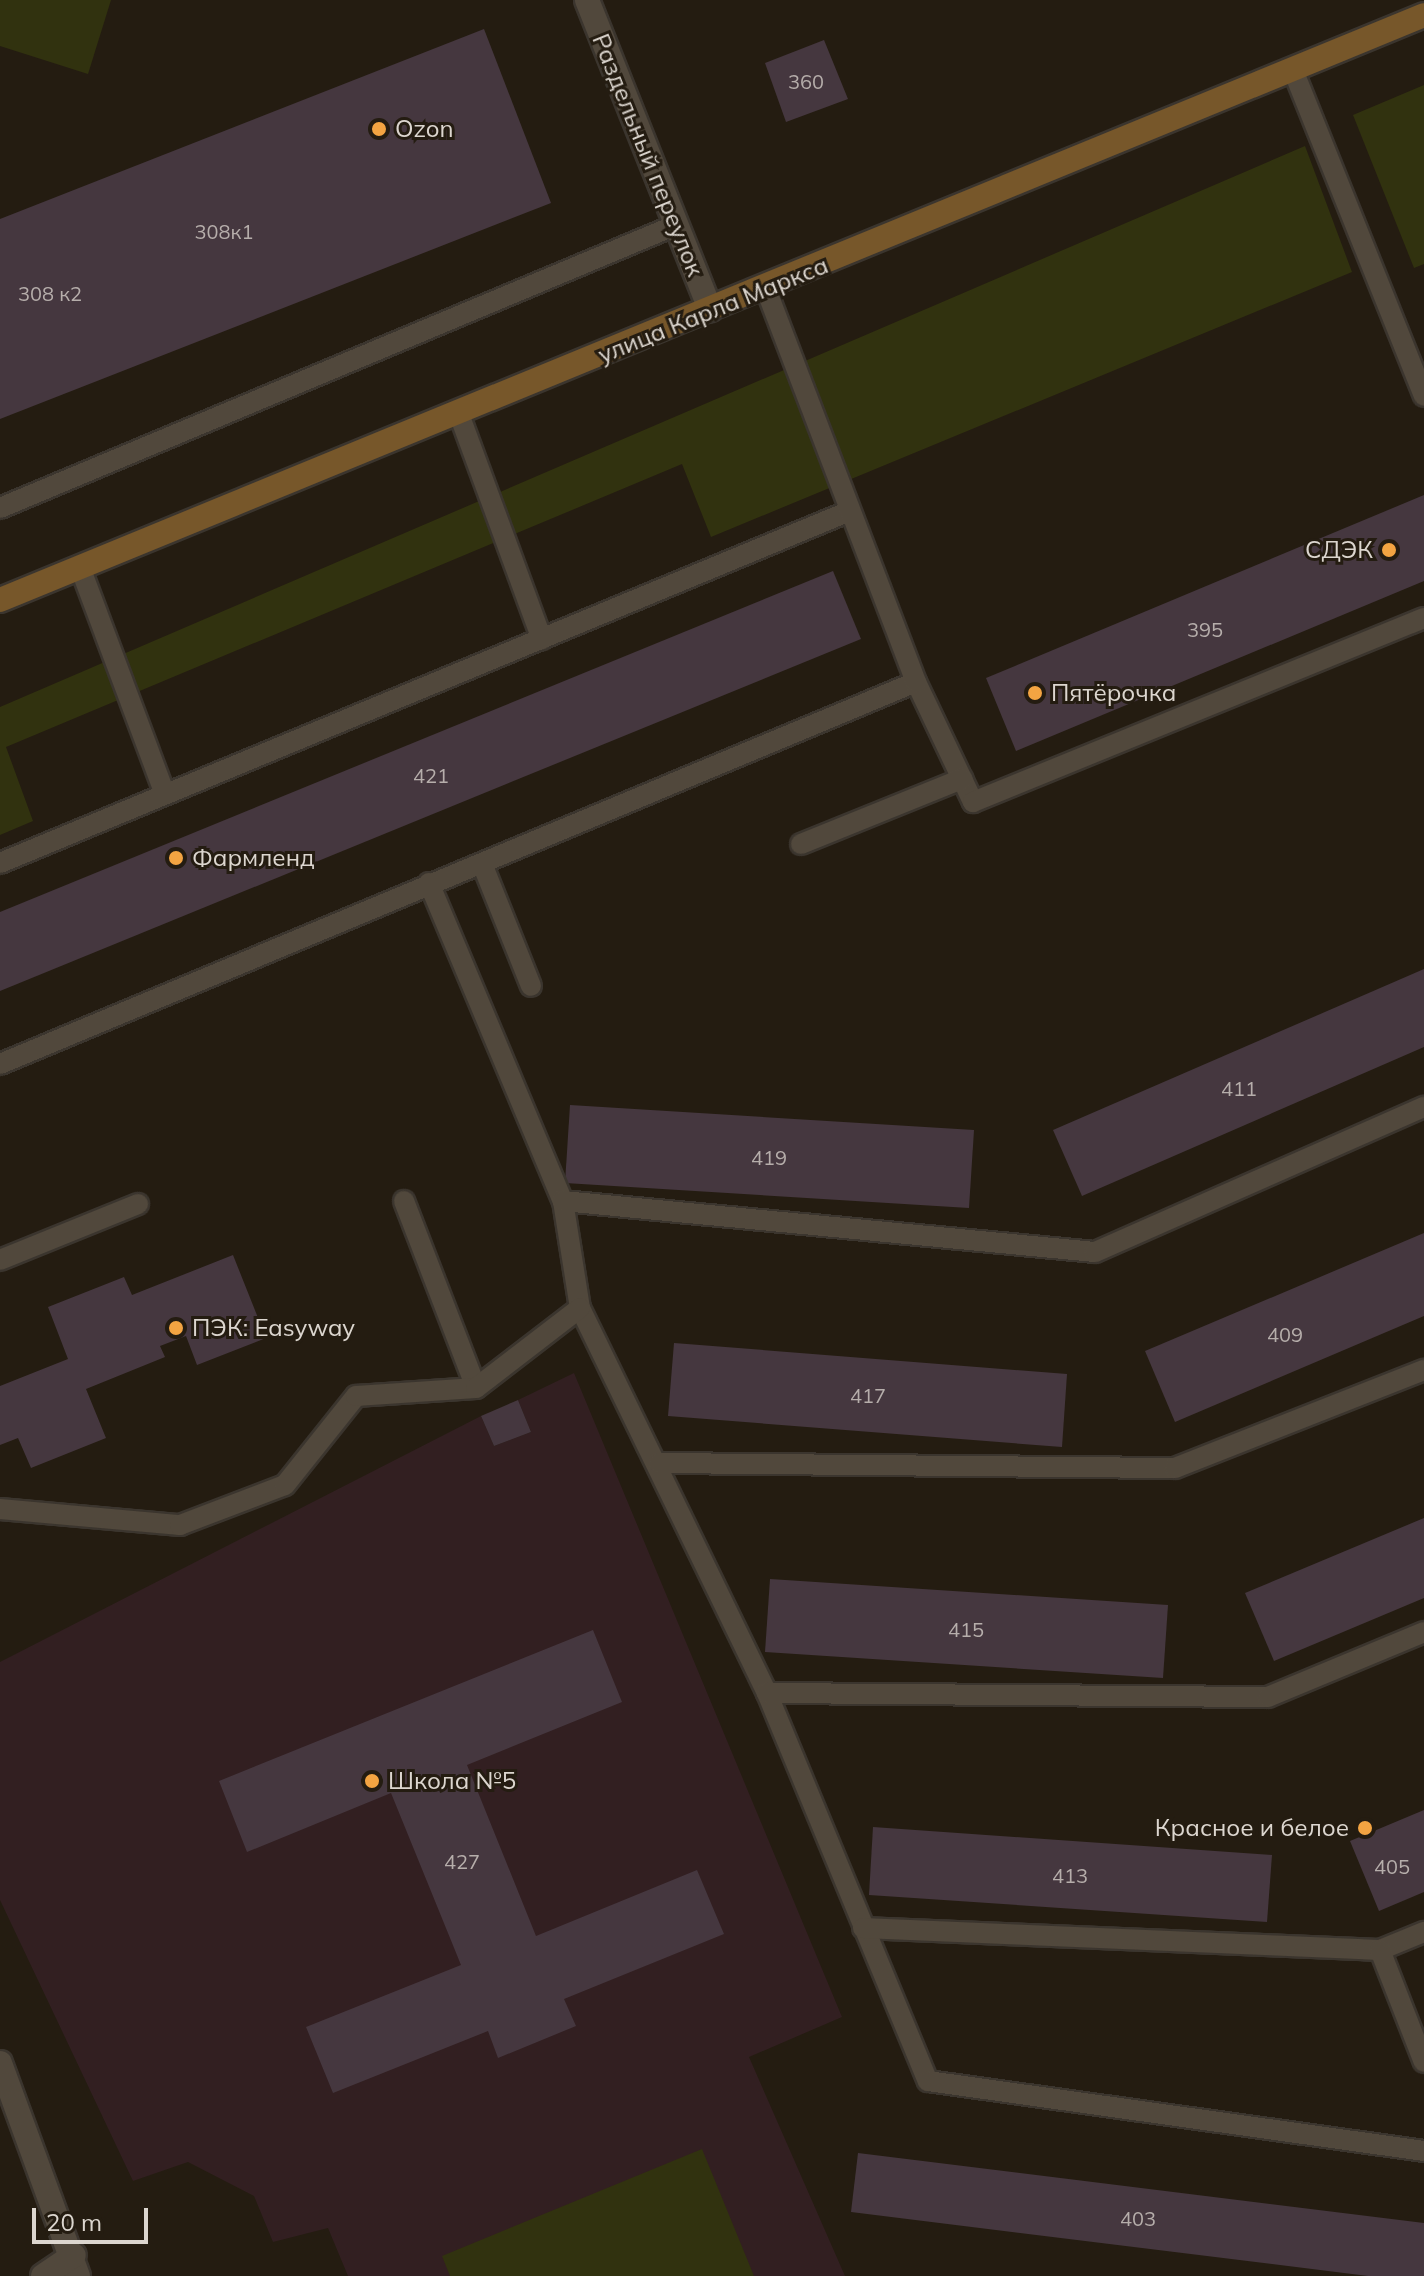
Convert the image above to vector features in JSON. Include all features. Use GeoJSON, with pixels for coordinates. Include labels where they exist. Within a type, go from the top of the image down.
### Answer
{"type":"FeatureCollection","features":[{"type":"Feature","properties":{"kind":"street","name":"Раздельный переулок"},"geometry":{"type":"LineString","coordinates":[[587,0],[710,309]]}},
{"type":"Feature","properties":{"kind":"street","name":"улица Карла Маркса"},"geometry":{"type":"LineString","coordinates":[[0,600],[710,309],[766,289],[1424,15]]}},
{"type":"Feature","properties":{"kind":"street"},"geometry":{"type":"LineString","coordinates":[[0,2063],[76,2265],[43,2276]]}},
{"type":"Feature","properties":{"kind":"lane"},"geometry":{"type":"LineString","coordinates":[[1293,70],[1424,396]]}},
{"type":"Feature","properties":{"kind":"lane"},"geometry":{"type":"LineString","coordinates":[[0,508],[676,225]]}},
{"type":"Feature","properties":{"kind":"lane"},"geometry":{"type":"LineString","coordinates":[[766,289],[916,682],[973,802],[1424,618]]}},
{"type":"Feature","properties":{"kind":"lane"},"geometry":{"type":"LineString","coordinates":[[459,414],[542,639]]}},
{"type":"Feature","properties":{"kind":"lane"},"geometry":{"type":"LineString","coordinates":[[0,863],[850,511]]}},
{"type":"Feature","properties":{"kind":"lane"},"geometry":{"type":"LineString","coordinates":[[80,567],[165,794]]}},
{"type":"Feature","properties":{"kind":"lane"},"geometry":{"type":"LineString","coordinates":[[0,1064],[429,883],[483,866],[916,682]]}},
{"type":"Feature","properties":{"kind":"lane"},"geometry":{"type":"LineString","coordinates":[[801,844],[962,779]]}},
{"type":"Feature","properties":{"kind":"lane"},"geometry":{"type":"LineString","coordinates":[[483,866],[531,986]]}},
{"type":"Feature","properties":{"kind":"lane"},"geometry":{"type":"LineString","coordinates":[[429,883],[563,1201],[580,1308],[659,1463],[767,1693],[928,2081],[1424,2151]]}},
{"type":"Feature","properties":{"kind":"lane"},"geometry":{"type":"LineString","coordinates":[[563,1201],[1095,1252],[1424,1107]]}},
{"type":"Feature","properties":{"kind":"lane"},"geometry":{"type":"LineString","coordinates":[[404,1201],[476,1388]]}},
{"type":"Feature","properties":{"kind":"lane"},"geometry":{"type":"LineString","coordinates":[[0,1260],[138,1204]]}},
{"type":"Feature","properties":{"kind":"lane"},"geometry":{"type":"LineString","coordinates":[[0,1509],[180,1525],[285,1485],[356,1396],[476,1388],[580,1308]]}},
{"type":"Feature","properties":{"kind":"lane"},"geometry":{"type":"LineString","coordinates":[[659,1463],[1175,1468],[1424,1370]]}},
{"type":"Feature","properties":{"kind":"lane"},"geometry":{"type":"LineString","coordinates":[[767,1693],[1268,1697],[1424,1632]]}},
{"type":"Feature","properties":{"kind":"lane"},"geometry":{"type":"LineString","coordinates":[[863,1928],[1380,1950],[1424,1932]]}},
{"type":"Feature","properties":{"kind":"lane"},"geometry":{"type":"LineString","coordinates":[[1380,1950],[1417,2025],[1424,2062]]}},
{"type":"Feature","properties":{"kind":"shaded area"},"geometry":{"type":"Polygon","coordinates":[[[0,0],[111,0],[88,74],[0,46],[0,0]]]}},
{"type":"Feature","properties":{"kind":"shaded area"},"geometry":{"type":"Polygon","coordinates":[[[1424,85],[1424,264],[1414,268],[1353,115],[1424,85]]]}},
{"type":"Feature","properties":{"kind":"shaded area"},"geometry":{"type":"Polygon","coordinates":[[[1305,146],[1352,272],[711,537],[682,464],[6,747],[33,821],[0,835],[0,707],[1305,146]]]}},
{"type":"Feature","properties":{"kind":"shaded area","name":"Школа №5"},"geometry":{"type":"Polygon","coordinates":[[[574,1373],[842,2017],[749,2057],[845,2276],[348,2276],[328,2228],[273,2242],[254,2196],[188,2162],[133,2181],[0,1900],[0,1662],[481,1416],[494,1446],[531,1432],[518,1400],[574,1373]]]}},
{"type":"Feature","properties":{"kind":"shaded area"},"geometry":{"type":"Polygon","coordinates":[[[702,2149],[754,2276],[450,2276],[442,2256],[702,2149]]]}},
{"type":"Feature","properties":{"kind":"building"},"geometry":{"type":"Polygon","coordinates":[[[484,29],[551,203],[0,419],[0,219],[484,29]]]}},
{"type":"Feature","properties":{"kind":"building"},"geometry":{"type":"Polygon","coordinates":[[[824,40],[848,99],[786,122],[765,63],[824,40]]]}},
{"type":"Feature","properties":{"kind":"building"},"geometry":{"type":"Polygon","coordinates":[[[1424,495],[1424,581],[1016,751],[986,678],[1424,495]]]}},
{"type":"Feature","properties":{"kind":"building"},"geometry":{"type":"Polygon","coordinates":[[[833,571],[861,639],[0,991],[0,912],[833,571]]]}},
{"type":"Feature","properties":{"kind":"building"},"geometry":{"type":"Polygon","coordinates":[[[1424,969],[1424,1047],[1082,1196],[1053,1130],[1424,969]]]}},
{"type":"Feature","properties":{"kind":"building"},"geometry":{"type":"Polygon","coordinates":[[[570,1105],[974,1130],[969,1208],[565,1183],[570,1105]]]}},
{"type":"Feature","properties":{"kind":"building"},"geometry":{"type":"Polygon","coordinates":[[[1424,1233],[1424,1316],[1175,1422],[1145,1351],[1424,1233]]]}},
{"type":"Feature","properties":{"kind":"building"},"geometry":{"type":"Polygon","coordinates":[[[233,1255],[266,1338],[197,1365],[186,1336],[160,1346],[165,1357],[86,1389],[106,1438],[31,1468],[18,1438],[0,1445],[0,1386],[68,1359],[48,1307],[124,1277],[132,1295],[233,1255]]]}},
{"type":"Feature","properties":{"kind":"building"},"geometry":{"type":"Polygon","coordinates":[[[674,1343],[1067,1374],[1062,1447],[668,1416],[674,1343]]]}},
{"type":"Feature","properties":{"kind":"building"},"geometry":{"type":"Polygon","coordinates":[[[518,1400],[531,1432],[494,1446],[481,1416],[518,1400]]]}},
{"type":"Feature","properties":{"kind":"building"},"geometry":{"type":"Polygon","coordinates":[[[1424,1518],[1424,1598],[1274,1661],[1245,1593],[1424,1518]]]}},
{"type":"Feature","properties":{"kind":"building"},"geometry":{"type":"Polygon","coordinates":[[[770,1579],[1168,1605],[1163,1678],[765,1652],[770,1579]]]}},
{"type":"Feature","properties":{"kind":"building"},"geometry":{"type":"Polygon","coordinates":[[[593,1630],[622,1702],[467,1765],[536,1936],[697,1870],[724,1934],[564,1999],[576,2026],[498,2058],[488,2031],[333,2093],[306,2027],[461,1965],[391,1793],[247,1852],[219,1781],[593,1630]]]}},
{"type":"Feature","properties":{"kind":"building"},"geometry":{"type":"Polygon","coordinates":[[[1424,1810],[1424,1892],[1379,1911],[1350,1841],[1424,1810]]]}},
{"type":"Feature","properties":{"kind":"building"},"geometry":{"type":"Polygon","coordinates":[[[873,1827],[1272,1855],[1267,1922],[869,1895],[873,1827]]]}},
{"type":"Feature","properties":{"kind":"building"},"geometry":{"type":"Polygon","coordinates":[[[858,2153],[1424,2223],[1424,2276],[1368,2276],[851,2212],[858,2153]]]}},
{"type":"Feature","properties":{"kind":"place","name":"Ozon"},"geometry":{"type":"Point","coordinates":[379,129]}},
{"type":"Feature","properties":{"kind":"place","name":"СДЭК"},"geometry":{"type":"Point","coordinates":[1389,550]}},
{"type":"Feature","properties":{"kind":"place","name":"Пятёрочка"},"geometry":{"type":"Point","coordinates":[1035,693]}},
{"type":"Feature","properties":{"kind":"place","name":"Фармленд"},"geometry":{"type":"Point","coordinates":[176,858]}},
{"type":"Feature","properties":{"kind":"place","name":"ПЭК: Easyway"},"geometry":{"type":"Point","coordinates":[176,1328]}},
{"type":"Feature","properties":{"kind":"place","name":"Школа №5"},"geometry":{"type":"Point","coordinates":[372,1781]}},
{"type":"Feature","properties":{"kind":"place","name":"Красное и белое"},"geometry":{"type":"Point","coordinates":[1365,1828]}}]}
